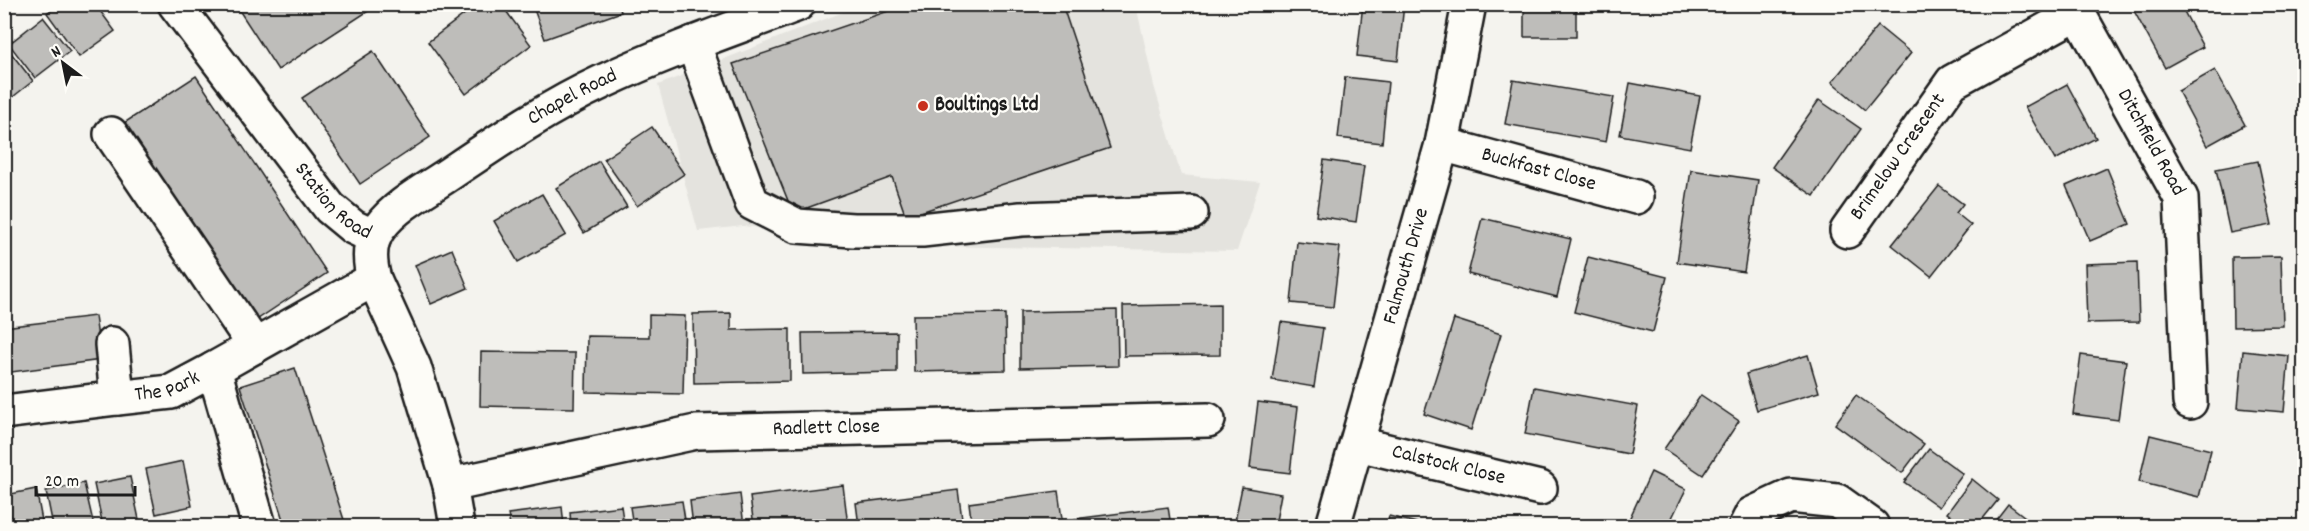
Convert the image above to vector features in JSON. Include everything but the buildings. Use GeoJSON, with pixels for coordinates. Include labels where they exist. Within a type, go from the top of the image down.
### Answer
{"type":"FeatureCollection","features":[{"type":"Feature","properties":{"kind":"street","name":"Station Road"},"geometry":{"type":"LineString","coordinates":[[175,4],[330,208],[353,227],[374,237],[370,251],[370,265],[374,279],[414,367],[450,485],[456,526]]}},
{"type":"Feature","properties":{"kind":"street","name":"Chapel Road"},"geometry":{"type":"LineString","coordinates":[[374,237],[380,226],[406,204],[511,132],[558,104],[604,81],[693,43],[798,4]]}},
{"type":"Feature","properties":{"kind":"street","name":"Falmouth Drive"},"geometry":{"type":"LineString","coordinates":[[1333,526],[1442,144],[1469,4]]}},
{"type":"Feature","properties":{"kind":"street","name":"Brimelow Crescent"},"geometry":{"type":"LineString","coordinates":[[1847,231],[1952,82],[2075,9]]}},
{"type":"Feature","properties":{"kind":"street","name":"Ditchfield Road"},"geometry":{"type":"LineString","coordinates":[[2075,9],[2181,198],[2190,402]]}},
{"type":"Feature","properties":{"kind":"street"},"geometry":{"type":"LineString","coordinates":[[693,43],[752,203],[797,226],[853,230],[922,230],[1021,219],[1191,213]]}},
{"type":"Feature","properties":{"kind":"street"},"geometry":{"type":"LineString","coordinates":[[111,134],[255,346]]}},
{"type":"Feature","properties":{"kind":"street","name":"Buckfast Close"},"geometry":{"type":"LineString","coordinates":[[1442,144],[1636,197]]}},
{"type":"Feature","properties":{"kind":"street","name":"The Park"},"geometry":{"type":"LineString","coordinates":[[4,412],[171,392],[374,279]]}},
{"type":"Feature","properties":{"kind":"street","name":"The Park"},"geometry":{"type":"LineString","coordinates":[[112,344],[117,398]]}},
{"type":"Feature","properties":{"kind":"street"},"geometry":{"type":"LineString","coordinates":[[214,369],[259,526]]}},
{"type":"Feature","properties":{"kind":"street","name":"Radlett Close"},"geometry":{"type":"LineString","coordinates":[[450,485],[696,432],[1208,420]]}},
{"type":"Feature","properties":{"kind":"street","name":"Calstock Close"},"geometry":{"type":"LineString","coordinates":[[1358,444],[1540,488]]}},
{"type":"Feature","properties":{"kind":"street"},"geometry":{"type":"LineString","coordinates":[[1746,526],[1752,514],[1791,496],[1838,501],[1872,526]]}},
{"type":"Feature","properties":{"kind":"shaded area"},"geometry":{"type":"Polygon","coordinates":[[[861,5],[1136,5],[1154,86],[1181,175],[1260,182],[1237,251],[927,246],[743,226],[698,231],[658,85],[861,5]]]}},
{"type":"Feature","properties":{"kind":"place","name":"Boultings Ltd"},"geometry":{"type":"Point","coordinates":[923,106]}}]}
